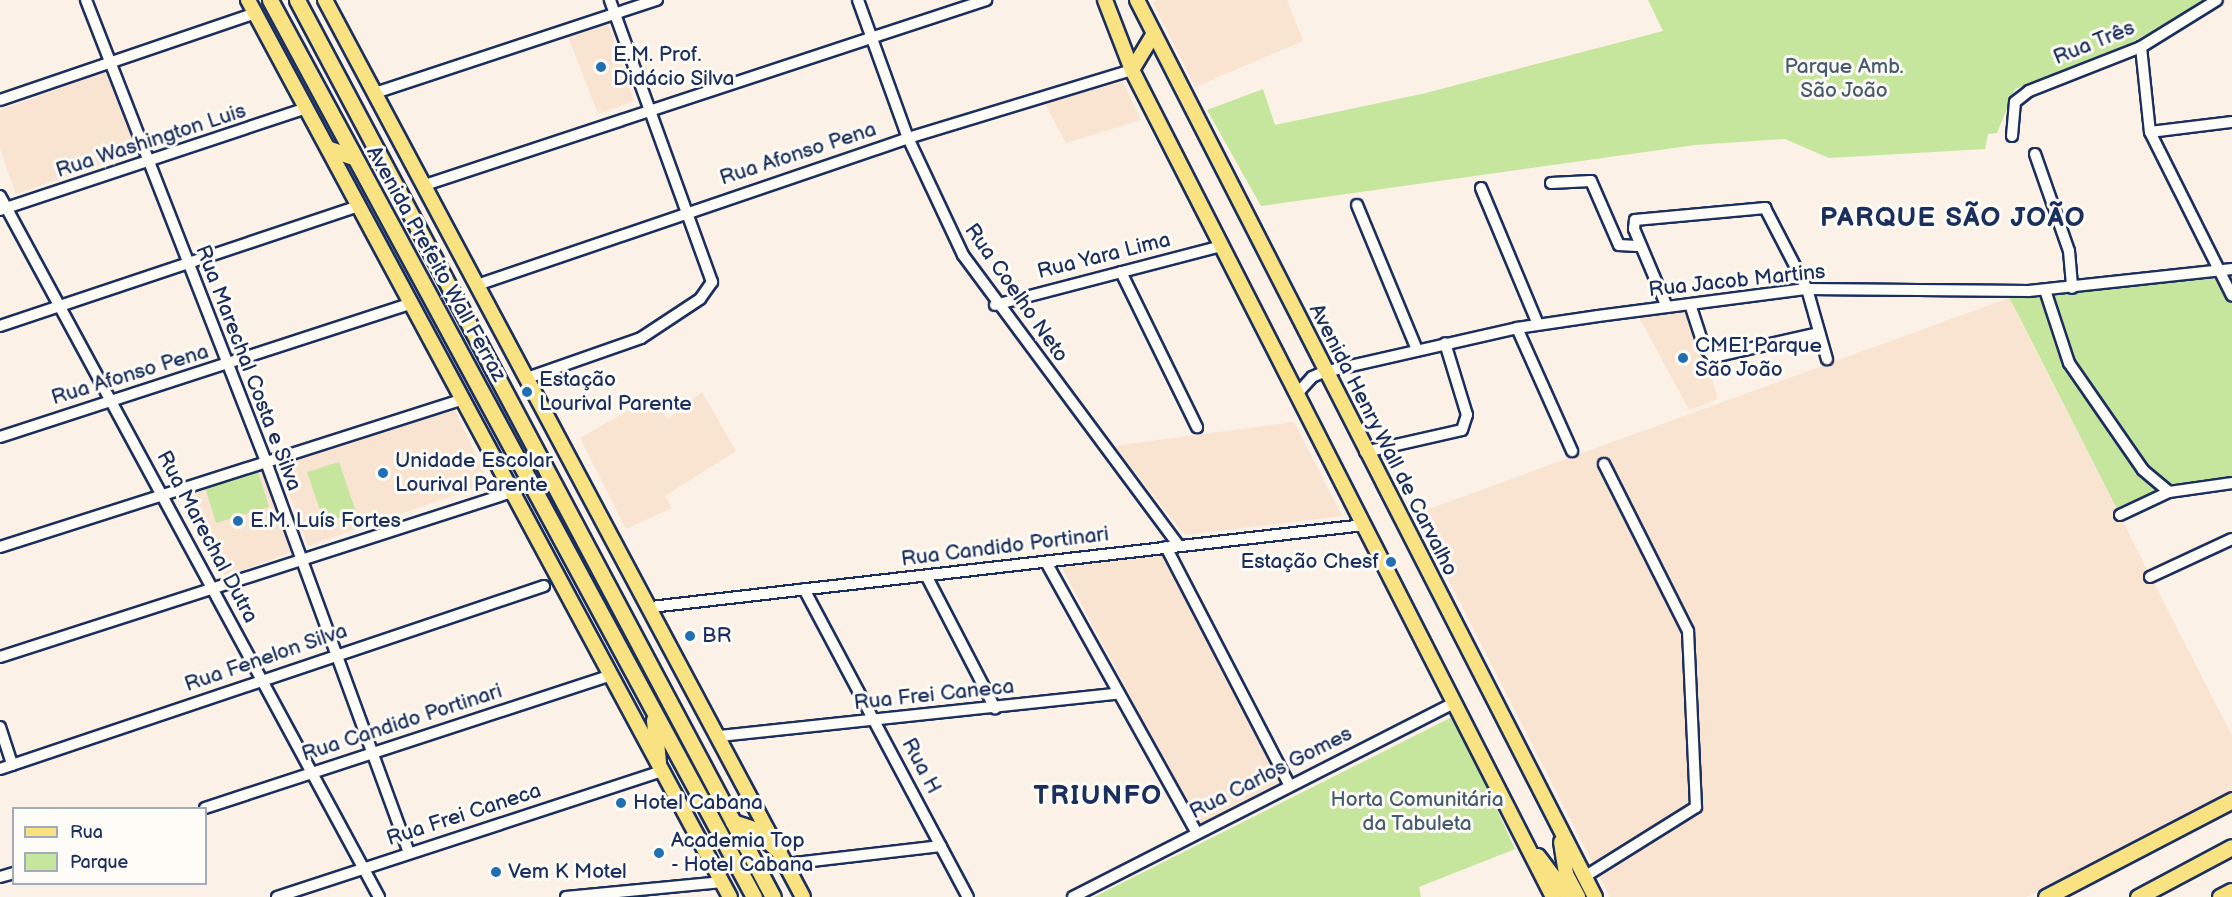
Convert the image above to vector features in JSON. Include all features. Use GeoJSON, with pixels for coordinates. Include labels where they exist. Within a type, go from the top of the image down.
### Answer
{"type":"FeatureCollection","features":[{"type":"Feature","properties":{"kind":"highway","name":"Avenida Prefeito Wall Ferraz"},"geometry":{"type":"LineString","coordinates":[[270,0],[754,897]]}},
{"type":"Feature","properties":{"kind":"highway","name":"Avenida Prefeito Wall Ferraz"},"geometry":{"type":"LineString","coordinates":[[297,0],[773,897]]}},
{"type":"Feature","properties":{"kind":"highway"},"geometry":{"type":"LineString","coordinates":[[330,149],[353,157]]}},
{"type":"Feature","properties":{"kind":"highway"},"geometry":{"type":"LineString","coordinates":[[653,711],[661,767]]}},
{"type":"Feature","properties":{"kind":"highway"},"geometry":{"type":"LineString","coordinates":[[2046,897],[2232,801]]}},
{"type":"Feature","properties":{"kind":"highway"},"geometry":{"type":"LineString","coordinates":[[733,822],[753,829],[782,858]]}},
{"type":"Feature","properties":{"kind":"highway"},"geometry":{"type":"LineString","coordinates":[[2138,897],[2232,847]]}},
{"type":"Feature","properties":{"kind":"main road","name":"Avenida Prefeito Wall Ferraz"},"geometry":{"type":"LineString","coordinates":[[248,0],[330,149],[409,304],[463,399],[730,897]]}},
{"type":"Feature","properties":{"kind":"main road","name":"Avenida Prefeito Wall Ferraz"},"geometry":{"type":"LineString","coordinates":[[325,0],[480,284],[527,378],[720,736],[803,897]]}},
{"type":"Feature","properties":{"kind":"main road"},"geometry":{"type":"LineString","coordinates":[[1105,0],[1132,70],[1553,897]]}},
{"type":"Feature","properties":{"kind":"main road","name":"Avenida Henry Wall de Carvalho"},"geometry":{"type":"LineString","coordinates":[[1137,0],[1324,372],[1595,897]]}},
{"type":"Feature","properties":{"kind":"main road"},"geometry":{"type":"LineString","coordinates":[[1132,70],[1153,35]]}},
{"type":"Feature","properties":{"kind":"main road"},"geometry":{"type":"LineString","coordinates":[[1559,828],[1562,876],[1568,897]]}},
{"type":"Feature","properties":{"kind":"main road"},"geometry":{"type":"LineString","coordinates":[[1527,846],[1562,876],[1578,897]]}},
{"type":"Feature","properties":{"kind":"main road"},"geometry":{"type":"LineString","coordinates":[[2220,897],[2232,891]]}},
{"type":"Feature","properties":{"kind":"street","name":"Rua Marechal Costa e Silva"},"geometry":{"type":"LineString","coordinates":[[86,0],[186,264],[266,462],[300,560],[409,852]]}},
{"type":"Feature","properties":{"kind":"street"},"geometry":{"type":"LineString","coordinates":[[527,378],[641,338],[706,294],[712,272],[610,0]]}},
{"type":"Feature","properties":{"kind":"street"},"geometry":{"type":"LineString","coordinates":[[375,93],[657,0]]}},
{"type":"Feature","properties":{"kind":"street","name":"Rua Coelho Neto"},"geometry":{"type":"LineString","coordinates":[[858,0],[908,138],[950,232],[995,304],[1179,546]]}},
{"type":"Feature","properties":{"kind":"street"},"geometry":{"type":"LineString","coordinates":[[425,185],[986,0]]}},
{"type":"Feature","properties":{"kind":"street","name":"Rua Três"},"geometry":{"type":"LineString","coordinates":[[2012,136],[2015,102],[2029,91],[2141,48],[2217,0]]}},
{"type":"Feature","properties":{"kind":"street"},"geometry":{"type":"LineString","coordinates":[[0,100],[111,66],[255,13]]}},
{"type":"Feature","properties":{"kind":"street"},"geometry":{"type":"LineString","coordinates":[[2141,48],[2150,132],[2232,296]]}},
{"type":"Feature","properties":{"kind":"street","name":"Rua Afonso Pena"},"geometry":{"type":"LineString","coordinates":[[480,284],[688,211],[908,138],[1132,70]]}},
{"type":"Feature","properties":{"kind":"street","name":"Rua Washington Luis"},"geometry":{"type":"LineString","coordinates":[[3,209],[149,165],[307,108]]}},
{"type":"Feature","properties":{"kind":"street"},"geometry":{"type":"LineString","coordinates":[[2150,132],[2232,123]]}},
{"type":"Feature","properties":{"kind":"street"},"geometry":{"type":"LineString","coordinates":[[2035,154],[2069,251],[2072,288]]}},
{"type":"Feature","properties":{"kind":"street"},"geometry":{"type":"LineString","coordinates":[[1551,183],[1591,181],[1620,245],[1641,246]]}},
{"type":"Feature","properties":{"kind":"street"},"geometry":{"type":"LineString","coordinates":[[1481,188],[1538,324]]}},
{"type":"Feature","properties":{"kind":"street","name":"Rua Marechal Dutra"},"geometry":{"type":"LineString","coordinates":[[0,196],[3,209],[61,304],[110,401],[162,493],[379,897]]}},
{"type":"Feature","properties":{"kind":"street"},"geometry":{"type":"LineString","coordinates":[[1357,205],[1417,350]]}},
{"type":"Feature","properties":{"kind":"street"},"geometry":{"type":"LineString","coordinates":[[0,326],[359,206]]}},
{"type":"Feature","properties":{"kind":"street"},"geometry":{"type":"LineString","coordinates":[[1667,307],[1641,246],[1635,220],[1765,208],[1807,289],[1827,359]]}},
{"type":"Feature","properties":{"kind":"street","name":"Rua Yara Lima"},"geometry":{"type":"LineString","coordinates":[[995,304],[1222,246]]}},
{"type":"Feature","properties":{"kind":"street","name":"Rua Jacob Martins"},"geometry":{"type":"LineString","coordinates":[[1296,395],[1312,377],[1324,372],[1445,343],[1538,324],[1807,289],[2045,290],[2232,269]]}},
{"type":"Feature","properties":{"kind":"street"},"geometry":{"type":"LineString","coordinates":[[1120,272],[1197,427]]}},
{"type":"Feature","properties":{"kind":"street"},"geometry":{"type":"LineString","coordinates":[[2045,290],[2069,363],[2143,470],[2169,492]]}},
{"type":"Feature","properties":{"kind":"street","name":"Rua Afonso Pena"},"geometry":{"type":"LineString","coordinates":[[0,437],[409,304]]}},
{"type":"Feature","properties":{"kind":"street"},"geometry":{"type":"LineString","coordinates":[[1690,304],[1705,350],[1713,357],[1819,333]]}},
{"type":"Feature","properties":{"kind":"street"},"geometry":{"type":"LineString","coordinates":[[1517,328],[1572,451]]}},
{"type":"Feature","properties":{"kind":"street"},"geometry":{"type":"LineString","coordinates":[[1365,452],[1462,430],[1467,415],[1445,343]]}},
{"type":"Feature","properties":{"kind":"street"},"geometry":{"type":"LineString","coordinates":[[0,547],[162,493],[463,399]]}},
{"type":"Feature","properties":{"kind":"street"},"geometry":{"type":"LineString","coordinates":[[1584,877],[1696,807],[1686,624],[1604,464]]}},
{"type":"Feature","properties":{"kind":"street"},"geometry":{"type":"LineString","coordinates":[[2120,515],[2169,492],[2232,483]]}},
{"type":"Feature","properties":{"kind":"street"},"geometry":{"type":"LineString","coordinates":[[0,657],[512,492]]}},
{"type":"Feature","properties":{"kind":"street","name":"Rua Candido Portinari"},"geometry":{"type":"LineString","coordinates":[[651,607],[1364,525]]}},
{"type":"Feature","properties":{"kind":"street"},"geometry":{"type":"LineString","coordinates":[[2150,577],[2232,538]]}},
{"type":"Feature","properties":{"kind":"street"},"geometry":{"type":"LineString","coordinates":[[1166,548],[1290,786]]}},
{"type":"Feature","properties":{"kind":"street"},"geometry":{"type":"LineString","coordinates":[[1046,562],[1116,694],[1196,832]]}},
{"type":"Feature","properties":{"kind":"street"},"geometry":{"type":"LineString","coordinates":[[927,577],[995,708]]}},
{"type":"Feature","properties":{"kind":"street","name":"Rua Fenelon Silva"},"geometry":{"type":"LineString","coordinates":[[0,769],[544,586]]}},
{"type":"Feature","properties":{"kind":"street","name":"Rua H"},"geometry":{"type":"LineString","coordinates":[[804,589],[968,897]]}},
{"type":"Feature","properties":{"kind":"street","name":"Rua Candido Portinari"},"geometry":{"type":"LineString","coordinates":[[207,807],[611,675]]}},
{"type":"Feature","properties":{"kind":"street","name":"Rua Frei Caneca"},"geometry":{"type":"LineString","coordinates":[[720,736],[1116,694]]}},
{"type":"Feature","properties":{"kind":"street","name":"Rua Carlos Gomes"},"geometry":{"type":"LineString","coordinates":[[1072,897],[1455,702]]}},
{"type":"Feature","properties":{"kind":"street"},"geometry":{"type":"LineString","coordinates":[[0,727],[12,765]]}},
{"type":"Feature","properties":{"kind":"street","name":"Rua Frei Caneca"},"geometry":{"type":"LineString","coordinates":[[277,897],[661,767]]}},
{"type":"Feature","properties":{"kind":"street"},"geometry":{"type":"LineString","coordinates":[[782,858],[941,846]]}},
{"type":"Feature","properties":{"kind":"street"},"geometry":{"type":"LineString","coordinates":[[566,897],[722,882]]}},
{"type":"Feature","properties":{"kind":"shaded area"},"geometry":{"type":"Polygon","coordinates":[[[1159,0],[1287,0],[1303,41],[1195,87],[1153,3],[1159,0]]]}},
{"type":"Feature","properties":{"kind":"shaded area","name":"E.M. Prof. Didácio Silva"},"geometry":{"type":"Polygon","coordinates":[[[607,21],[634,101],[598,114],[567,34],[607,21]]]}},
{"type":"Feature","properties":{"kind":"shaded area"},"geometry":{"type":"Polygon","coordinates":[[[108,71],[137,152],[16,194],[0,149],[0,110],[108,71]]]}},
{"type":"Feature","properties":{"kind":"shaded area"},"geometry":{"type":"Polygon","coordinates":[[[1121,78],[1141,120],[1066,143],[1045,104],[1121,78]]]}},
{"type":"Feature","properties":{"kind":"shaded area"},"geometry":{"type":"Polygon","coordinates":[[[2009,298],[2232,736],[2232,790],[2026,897],[1610,897],[1415,514],[2009,298]]]}},
{"type":"Feature","properties":{"kind":"shaded area","name":"CMEI Parque São João"},"geometry":{"type":"Polygon","coordinates":[[[1690,309],[1718,399],[1689,410],[1639,317],[1690,309]]]}},
{"type":"Feature","properties":{"kind":"shaded area"},"geometry":{"type":"Polygon","coordinates":[[[702,392],[736,451],[665,496],[672,508],[626,529],[580,438],[650,398],[668,419],[702,392]]]}},
{"type":"Feature","properties":{"kind":"shaded area","name":"Unidade Escolar Lourival Parente"},"geometry":{"type":"Polygon","coordinates":[[[453,406],[489,483],[308,546],[278,463],[453,406]]]}},
{"type":"Feature","properties":{"kind":"shaded area"},"geometry":{"type":"Polygon","coordinates":[[[1294,422],[1342,516],[1185,535],[1114,446],[1294,422]]]}},
{"type":"Feature","properties":{"kind":"shaded area","name":"E.M. Luís Fortes"},"geometry":{"type":"Polygon","coordinates":[[[261,465],[294,551],[225,577],[178,490],[261,465]]]}},
{"type":"Feature","properties":{"kind":"shaded area"},"geometry":{"type":"Polygon","coordinates":[[[1162,552],[1283,781],[1199,825],[1060,564],[1162,552]]]}},
{"type":"Feature","properties":{"kind":"green space","name":"Parque Amb. São João"},"geometry":{"type":"Polygon","coordinates":[[[1648,0],[2205,0],[2121,49],[2015,89],[1997,133],[1988,134],[1985,149],[1829,158],[1785,139],[1695,145],[1261,206],[1207,110],[1263,89],[1275,125],[1426,93],[1663,31],[1648,0]]]}},
{"type":"Feature","properties":{"kind":"green space"},"geometry":{"type":"Polygon","coordinates":[[[2232,269],[2232,479],[2119,513],[2007,293],[2167,282],[2232,269]]]}},
{"type":"Feature","properties":{"kind":"green space"},"geometry":{"type":"Polygon","coordinates":[[[339,462],[356,512],[324,522],[307,472],[339,462]]]}},
{"type":"Feature","properties":{"kind":"green space"},"geometry":{"type":"Polygon","coordinates":[[[258,471],[269,507],[216,523],[205,487],[258,471]]]}},
{"type":"Feature","properties":{"kind":"green space","name":"Horta Comunitária da Tabuleta"},"geometry":{"type":"Polygon","coordinates":[[[1454,716],[1515,849],[1419,887],[1421,897],[1094,897],[1454,716]]]}},
{"type":"Feature","properties":{"kind":"place","name":"E.M. Prof. Didácio Silva"},"geometry":{"type":"Point","coordinates":[601,67]}},
{"type":"Feature","properties":{"kind":"place","name":"CMEI Parque São João"},"geometry":{"type":"Point","coordinates":[1683,358]}},
{"type":"Feature","properties":{"kind":"place","name":"Estação Lourival Parente"},"geometry":{"type":"Point","coordinates":[527,392]}},
{"type":"Feature","properties":{"kind":"place","name":"Unidade Escolar Lourival Parente"},"geometry":{"type":"Point","coordinates":[383,473]}},
{"type":"Feature","properties":{"kind":"place","name":"E.M. Luís Fortes"},"geometry":{"type":"Point","coordinates":[238,521]}},
{"type":"Feature","properties":{"kind":"place","name":"Estação Chesf"},"geometry":{"type":"Point","coordinates":[1391,562]}},
{"type":"Feature","properties":{"kind":"place","name":"BR"},"geometry":{"type":"Point","coordinates":[690,636]}},
{"type":"Feature","properties":{"kind":"place","name":"Hotel Cabana"},"geometry":{"type":"Point","coordinates":[621,803]}},
{"type":"Feature","properties":{"kind":"place","name":"Academia Top - Hotel Cabana"},"geometry":{"type":"Point","coordinates":[659,853]}},
{"type":"Feature","properties":{"kind":"place","name":"Vem K Motel"},"geometry":{"type":"Point","coordinates":[496,872]}},
{"type":"Feature","properties":{"kind":"district","name":"PARQUE SÃO JOÃO"},"geometry":{"type":"Point","coordinates":[1953,219]}},
{"type":"Feature","properties":{"kind":"district","name":"TRIUNFO"},"geometry":{"type":"Point","coordinates":[1098,797]}}]}
